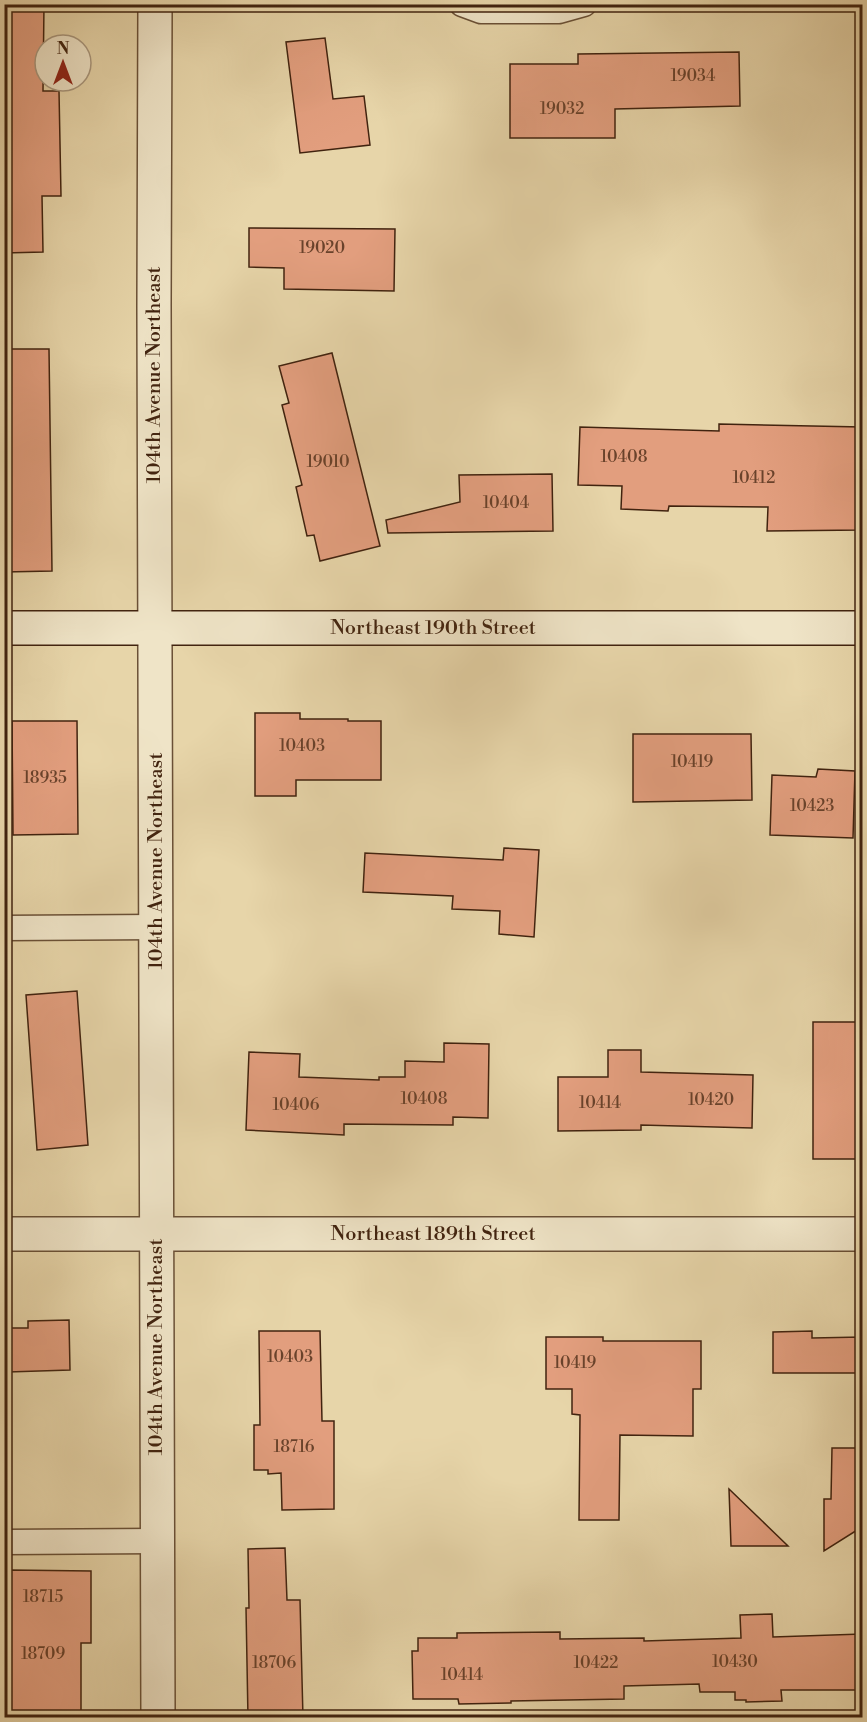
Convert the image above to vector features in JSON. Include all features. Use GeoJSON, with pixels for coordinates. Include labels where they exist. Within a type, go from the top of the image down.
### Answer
{"type":"FeatureCollection","features":[{"type":"Feature","properties":{"kind":"street","name":"104th Avenue Northeast"},"geometry":{"type":"LineString","coordinates":[[156,4],[154,318],[158,1718]]}},
{"type":"Feature","properties":{"kind":"street","name":"Northeast 190th Street"},"geometry":{"type":"LineString","coordinates":[[4,628],[862,628]]}},
{"type":"Feature","properties":{"kind":"street","name":"Northeast 189th Street"},"geometry":{"type":"LineString","coordinates":[[4,1234],[862,1234]]}},
{"type":"Feature","properties":{"kind":"lane"},"geometry":{"type":"LineString","coordinates":[[462,4],[481,11],[559,11],[584,4]]}},
{"type":"Feature","properties":{"kind":"lane"},"geometry":{"type":"LineString","coordinates":[[4,928],[156,927]]}},
{"type":"Feature","properties":{"kind":"lane"},"geometry":{"type":"LineString","coordinates":[[4,1542],[156,1542]]}},
{"type":"Feature","properties":{"kind":"building"},"geometry":{"type":"Polygon","coordinates":[[[4,4],[44,4],[44,33],[33,33],[33,93],[59,93],[61,196],[42,196],[43,252],[4,253],[4,220],[6,220],[4,4]]]}},
{"type":"Feature","properties":{"kind":"building"},"geometry":{"type":"Polygon","coordinates":[[[325,38],[333,99],[364,96],[370,145],[300,153],[286,42],[325,38]]]}},
{"type":"Feature","properties":{"kind":"building"},"geometry":{"type":"Polygon","coordinates":[[[739,52],[740,106],[615,109],[615,138],[510,138],[510,64],[578,64],[578,54],[739,52]]]}},
{"type":"Feature","properties":{"kind":"building"},"geometry":{"type":"Polygon","coordinates":[[[249,228],[395,229],[394,291],[284,289],[284,268],[249,267],[249,228]]]}},
{"type":"Feature","properties":{"kind":"building"},"geometry":{"type":"Polygon","coordinates":[[[4,349],[49,349],[52,571],[4,572],[4,349]]]}},
{"type":"Feature","properties":{"kind":"building"},"geometry":{"type":"Polygon","coordinates":[[[332,353],[380,546],[320,561],[314,535],[307,536],[296,487],[302,485],[282,405],[289,403],[279,366],[332,353]]]}},
{"type":"Feature","properties":{"kind":"building"},"geometry":{"type":"Polygon","coordinates":[[[719,424],[862,427],[862,530],[767,531],[768,507],[669,506],[668,511],[621,509],[622,486],[578,485],[580,427],[719,431],[719,424]]]}},
{"type":"Feature","properties":{"kind":"building"},"geometry":{"type":"Polygon","coordinates":[[[552,474],[553,531],[388,533],[386,520],[460,502],[459,475],[552,474]]]}},
{"type":"Feature","properties":{"kind":"building"},"geometry":{"type":"Polygon","coordinates":[[[255,713],[300,713],[300,719],[381,721],[381,780],[296,780],[296,796],[255,796],[255,713]]]}},
{"type":"Feature","properties":{"kind":"building"},"geometry":{"type":"Polygon","coordinates":[[[12,721],[77,721],[78,834],[13,835],[12,721]]]}},
{"type":"Feature","properties":{"kind":"building"},"geometry":{"type":"Polygon","coordinates":[[[633,734],[751,734],[752,800],[633,802],[633,734]]]}},
{"type":"Feature","properties":{"kind":"building"},"geometry":{"type":"Polygon","coordinates":[[[818,769],[855,771],[853,838],[770,835],[772,775],[816,777],[818,769]]]}},
{"type":"Feature","properties":{"kind":"building"},"geometry":{"type":"Polygon","coordinates":[[[504,848],[539,850],[534,937],[499,934],[500,911],[452,909],[453,896],[363,892],[365,853],[503,860],[504,848]]]}},
{"type":"Feature","properties":{"kind":"building"},"geometry":{"type":"Polygon","coordinates":[[[77,991],[88,1145],[37,1150],[26,995],[77,991]]]}},
{"type":"Feature","properties":{"kind":"building"},"geometry":{"type":"Polygon","coordinates":[[[813,1022],[862,1022],[862,1159],[813,1159],[813,1022]]]}},
{"type":"Feature","properties":{"kind":"building"},"geometry":{"type":"Polygon","coordinates":[[[444,1043],[489,1044],[488,1118],[453,1117],[453,1125],[344,1124],[344,1135],[246,1130],[249,1052],[300,1054],[299,1077],[379,1080],[379,1077],[405,1077],[405,1061],[444,1062],[444,1043]]]}},
{"type":"Feature","properties":{"kind":"building"},"geometry":{"type":"Polygon","coordinates":[[[608,1050],[641,1050],[641,1072],[753,1075],[752,1128],[641,1125],[641,1130],[558,1131],[558,1077],[608,1077],[608,1050]]]}},
{"type":"Feature","properties":{"kind":"building"},"geometry":{"type":"Polygon","coordinates":[[[69,1320],[70,1370],[8,1372],[7,1328],[28,1328],[28,1321],[69,1320]]]}},
{"type":"Feature","properties":{"kind":"building"},"geometry":{"type":"Polygon","coordinates":[[[259,1331],[320,1331],[322,1421],[334,1421],[334,1509],[282,1510],[281,1473],[268,1474],[268,1470],[254,1470],[254,1425],[260,1425],[259,1331]]]}},
{"type":"Feature","properties":{"kind":"building"},"geometry":{"type":"Polygon","coordinates":[[[812,1331],[812,1338],[862,1337],[862,1373],[773,1373],[773,1332],[812,1331]]]}},
{"type":"Feature","properties":{"kind":"building"},"geometry":{"type":"Polygon","coordinates":[[[546,1337],[603,1337],[603,1341],[701,1341],[701,1389],[693,1389],[693,1436],[620,1435],[619,1520],[579,1520],[580,1415],[572,1414],[572,1389],[546,1389],[546,1337]]]}},
{"type":"Feature","properties":{"kind":"building"},"geometry":{"type":"Polygon","coordinates":[[[832,1448],[862,1448],[862,1527],[824,1551],[824,1499],[831,1499],[832,1448]]]}},
{"type":"Feature","properties":{"kind":"building"},"geometry":{"type":"Polygon","coordinates":[[[729,1489],[788,1546],[731,1546],[729,1489]]]}},
{"type":"Feature","properties":{"kind":"building"},"geometry":{"type":"Polygon","coordinates":[[[285,1548],[287,1600],[300,1600],[303,1718],[248,1718],[246,1608],[249,1608],[248,1549],[285,1548]]]}},
{"type":"Feature","properties":{"kind":"building"},"geometry":{"type":"Polygon","coordinates":[[[10,1570],[91,1571],[91,1643],[81,1643],[81,1718],[9,1718],[10,1570]]]}},
{"type":"Feature","properties":{"kind":"building"},"geometry":{"type":"Polygon","coordinates":[[[772,1614],[773,1637],[862,1634],[862,1690],[781,1690],[782,1701],[746,1702],[746,1700],[735,1700],[735,1692],[700,1692],[699,1684],[624,1686],[624,1699],[459,1704],[458,1699],[413,1699],[412,1651],[418,1651],[418,1638],[457,1638],[457,1633],[560,1632],[560,1639],[644,1638],[644,1641],[741,1638],[740,1615],[772,1614]]]}}]}
